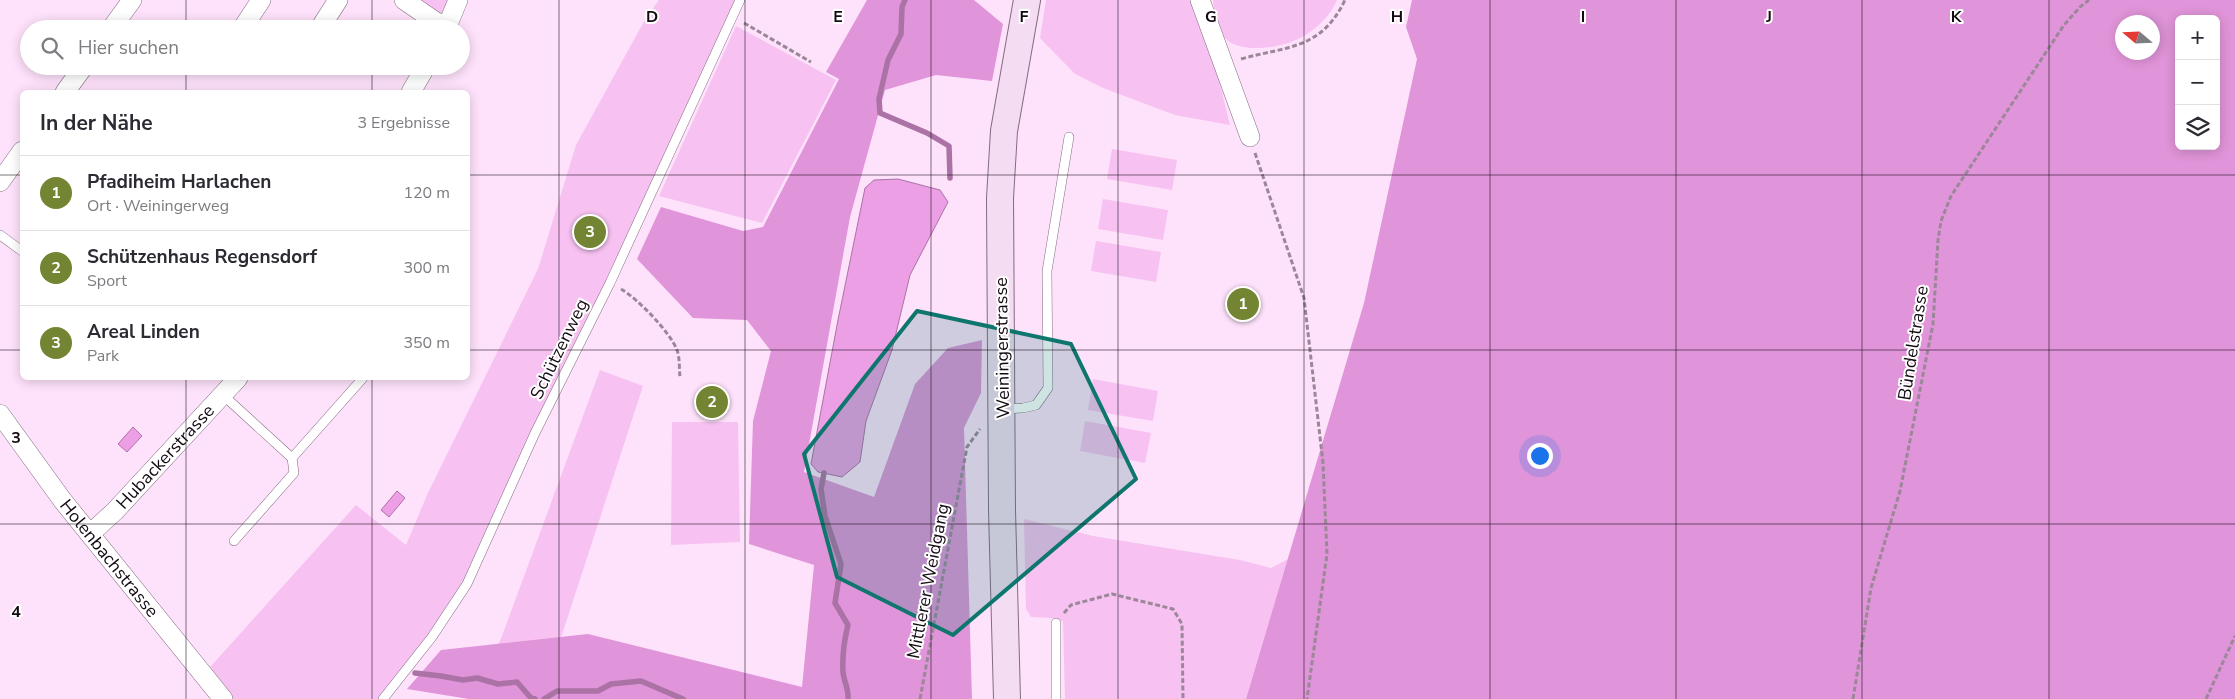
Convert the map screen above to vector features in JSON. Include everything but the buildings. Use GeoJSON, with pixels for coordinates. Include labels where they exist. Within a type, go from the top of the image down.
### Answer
{"type":"FeatureCollection","features":[{"type":"Feature","properties":{"kind":"street"},"geometry":{"type":"LineString","coordinates":[[118,20],[132,0]]}},
{"type":"Feature","properties":{"kind":"street"},"geometry":{"type":"LineString","coordinates":[[248,20],[261,0]]}},
{"type":"Feature","properties":{"kind":"street"},"geometry":{"type":"LineString","coordinates":[[325,20],[338,0]]}},
{"type":"Feature","properties":{"kind":"street"},"geometry":{"type":"LineString","coordinates":[[404,0],[433,20]]}},
{"type":"Feature","properties":{"kind":"street"},"geometry":{"type":"LineString","coordinates":[[450,20],[458,0]]}},
{"type":"Feature","properties":{"kind":"street","name":"Weiningerstrasse"},"geometry":{"type":"LineString","coordinates":[[1007,699],[1002,510],[1001,161],[1009,98],[1027,0]]}},
{"type":"Feature","properties":{"kind":"street"},"geometry":{"type":"LineString","coordinates":[[1200,0],[1250,137]]}},
{"type":"Feature","properties":{"kind":"street"},"geometry":{"type":"LineString","coordinates":[[66,90],[77,75]]}},
{"type":"Feature","properties":{"kind":"street"},"geometry":{"type":"LineString","coordinates":[[412,90],[421,75]]}},
{"type":"Feature","properties":{"kind":"street"},"geometry":{"type":"LineString","coordinates":[[0,182],[20,154]]}},
{"type":"Feature","properties":{"kind":"street","name":"Hubackerstrasse"},"geometry":{"type":"LineString","coordinates":[[90,534],[115,511],[236,380]]}},
{"type":"Feature","properties":{"kind":"street","name":"Holenbachstrasse"},"geometry":{"type":"LineString","coordinates":[[0,414],[63,502],[222,699]]}},
{"type":"Feature","properties":{"kind":"lane","name":"Schützenweg"},"geometry":{"type":"LineString","coordinates":[[383,699],[432,637],[467,584],[535,433],[610,283],[740,0]]}},
{"type":"Feature","properties":{"kind":"lane"},"geometry":{"type":"LineString","coordinates":[[1003,409],[1036,405],[1048,388],[1047,271],[1069,138]]}},
{"type":"Feature","properties":{"kind":"lane"},"geometry":{"type":"LineString","coordinates":[[0,235],[20,250]]}},
{"type":"Feature","properties":{"kind":"lane"},"geometry":{"type":"LineString","coordinates":[[292,458],[361,380]]}},
{"type":"Feature","properties":{"kind":"lane"},"geometry":{"type":"LineString","coordinates":[[223,395],[292,458],[294,473],[234,541]]}},
{"type":"Feature","properties":{"kind":"lane"},"geometry":{"type":"LineString","coordinates":[[1056,623],[1056,699]]}},
{"type":"Feature","properties":{"kind":"path"},"geometry":{"type":"LineString","coordinates":[[1257,54],[1295,47],[1322,33],[1338,15],[1345,0]]}},
{"type":"Feature","properties":{"kind":"path","name":"Bündelstrasse"},"geometry":{"type":"LineString","coordinates":[[1852,699],[1872,588],[1900,491],[1933,324],[1938,240],[1941,221],[1951,196],[2064,25],[2089,0]]}},
{"type":"Feature","properties":{"kind":"path"},"geometry":{"type":"LineString","coordinates":[[732,16],[811,62]]}},
{"type":"Feature","properties":{"kind":"path"},"geometry":{"type":"LineString","coordinates":[[1250,137],[1304,298],[1323,463],[1327,554],[1307,699]]}},
{"type":"Feature","properties":{"kind":"path"},"geometry":{"type":"LineString","coordinates":[[610,283],[630,294],[668,335],[677,351],[680,377]]}},
{"type":"Feature","properties":{"kind":"path","name":"Mittlerer Weidgang"},"geometry":{"type":"LineString","coordinates":[[920,699],[964,468]]}},
{"type":"Feature","properties":{"kind":"path"},"geometry":{"type":"LineString","coordinates":[[1056,623],[1070,605],[1112,594],[1173,609],[1182,624],[1183,699]]}},
{"type":"Feature","properties":{"kind":"path"},"geometry":{"type":"LineString","coordinates":[[2206,699],[2235,636]]}},
{"type":"Feature","properties":{"kind":"highlighted area"},"geometry":{"type":"Polygon","coordinates":[[[917,311],[1071,344],[1136,479],[953,635],[837,577],[804,454],[917,311]]]}},
{"type":"Feature","properties":{"kind":"shaded area"},"geometry":{"type":"Polygon","coordinates":[[[417,0],[450,0],[441,16],[417,0]]]}},
{"type":"Feature","properties":{"kind":"shaded area"},"geometry":{"type":"Polygon","coordinates":[[[659,0],[738,0],[648,196],[489,527],[485,525],[493,530],[453,608],[383,699],[223,699],[203,675],[356,505],[406,545],[427,495],[538,269],[576,145],[647,16],[659,0]]]}},
{"type":"Feature","properties":{"kind":"shaded area"},"geometry":{"type":"Polygon","coordinates":[[[867,0],[974,0],[1003,24],[992,81],[936,75],[885,90],[850,217],[804,472],[874,497],[915,384],[948,348],[982,340],[981,393],[964,428],[972,699],[469,699],[407,689],[441,650],[588,634],[802,687],[814,565],[749,544],[753,421],[771,351],[747,320],[693,318],[637,259],[661,207],[743,231],[763,227],[839,79],[826,72],[867,0]]]}},
{"type":"Feature","properties":{"kind":"shaded area"},"geometry":{"type":"Polygon","coordinates":[[[1046,0],[1192,0],[1194,13],[1216,68],[1230,125],[1175,115],[1103,88],[1075,74],[1040,38],[1046,0]]]}},
{"type":"Feature","properties":{"kind":"shaded area"},"geometry":{"type":"Polygon","coordinates":[[[1213,0],[1337,0],[1327,17],[1306,35],[1283,45],[1250,48],[1231,43],[1224,37],[1218,25],[1213,0]]]}},
{"type":"Feature","properties":{"kind":"shaded area"},"geometry":{"type":"Polygon","coordinates":[[[1412,0],[2235,0],[2235,699],[1246,699],[1364,303],[1417,59],[1406,27],[1412,0]]]}},
{"type":"Feature","properties":{"kind":"shaded area"},"geometry":{"type":"Polygon","coordinates":[[[736,26],[836,80],[762,223],[659,196],[736,26]]]}},
{"type":"Feature","properties":{"kind":"shaded area"},"geometry":{"type":"Polygon","coordinates":[[[1112,149],[1177,160],[1172,190],[1107,179],[1112,149]]]}},
{"type":"Feature","properties":{"kind":"shaded area"},"geometry":{"type":"Polygon","coordinates":[[[898,179],[940,190],[948,202],[910,275],[892,350],[866,421],[860,462],[842,477],[818,472],[811,464],[865,188],[874,180],[898,179]]]}},
{"type":"Feature","properties":{"kind":"shaded area"},"geometry":{"type":"Polygon","coordinates":[[[1103,199],[1168,210],[1163,240],[1098,229],[1103,199]]]}},
{"type":"Feature","properties":{"kind":"shaded area"},"geometry":{"type":"Polygon","coordinates":[[[1096,241],[1161,252],[1156,282],[1091,271],[1096,241]]]}},
{"type":"Feature","properties":{"kind":"shaded area"},"geometry":{"type":"Polygon","coordinates":[[[600,370],[643,386],[541,699],[473,699],[502,636],[600,370]]]}},
{"type":"Feature","properties":{"kind":"shaded area"},"geometry":{"type":"Polygon","coordinates":[[[1093,379],[1158,391],[1153,421],[1088,410],[1093,379]]]}},
{"type":"Feature","properties":{"kind":"shaded area"},"geometry":{"type":"Polygon","coordinates":[[[1085,421],[1151,433],[1145,463],[1080,451],[1085,421]]]}},
{"type":"Feature","properties":{"kind":"shaded area"},"geometry":{"type":"Polygon","coordinates":[[[672,422],[738,422],[740,542],[671,545],[672,422]]]}},
{"type":"Feature","properties":{"kind":"shaded area"},"geometry":{"type":"Polygon","coordinates":[[[133,427],[142,436],[127,452],[118,444],[133,427]]]}},
{"type":"Feature","properties":{"kind":"shaded area"},"geometry":{"type":"Polygon","coordinates":[[[397,491],[405,498],[389,517],[381,510],[397,491]]]}},
{"type":"Feature","properties":{"kind":"shaded area"},"geometry":{"type":"Polygon","coordinates":[[[1024,519],[1093,536],[1240,560],[1271,568],[1288,559],[1246,699],[1065,699],[1063,621],[1031,617],[1026,609],[1024,519]]]}},
{"type":"Feature","properties":{"kind":"waterway"},"geometry":{"type":"LineString","coordinates":[[905,0],[902,7],[901,34],[888,60],[879,99],[880,113],[927,133],[949,146],[950,178]]}},
{"type":"Feature","properties":{"kind":"waterway"},"geometry":{"type":"LineString","coordinates":[[824,473],[821,489],[825,516],[841,564],[835,603],[848,625],[845,637],[843,666],[848,699]]}},
{"type":"Feature","properties":{"kind":"waterway"},"geometry":{"type":"LineString","coordinates":[[415,673],[463,680],[477,678],[498,684],[517,682],[531,698],[535,699]]}},
{"type":"Feature","properties":{"kind":"waterway"},"geometry":{"type":"LineString","coordinates":[[544,699],[557,691],[598,691],[611,684],[641,681],[683,699]]}},
{"type":"Feature","properties":{"kind":"place","name":"Areal Linden"},"geometry":{"type":"Point","coordinates":[590,232]}},
{"type":"Feature","properties":{"kind":"place","name":"Pfadiheim Harlachen"},"geometry":{"type":"Point","coordinates":[1243,304]}},
{"type":"Feature","properties":{"kind":"place","name":"Schützenhaus Regensdorf"},"geometry":{"type":"Point","coordinates":[712,402]}}]}
